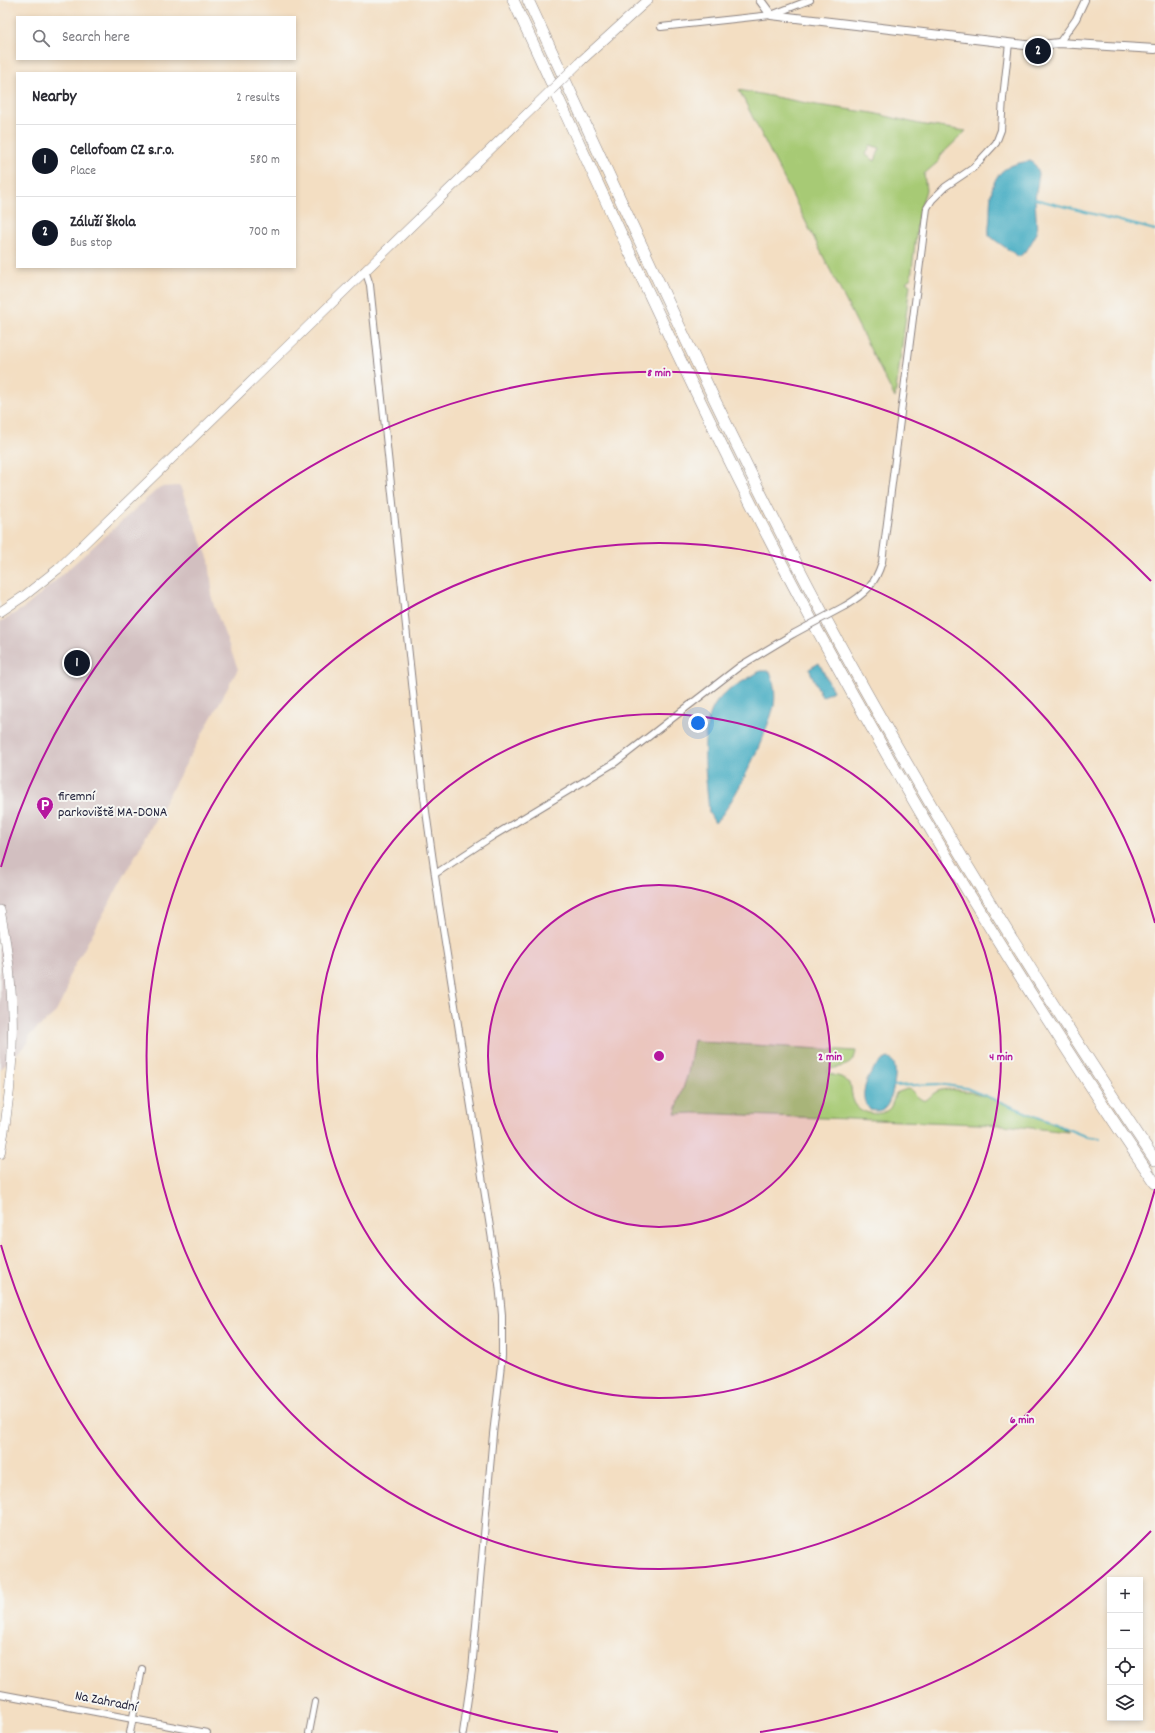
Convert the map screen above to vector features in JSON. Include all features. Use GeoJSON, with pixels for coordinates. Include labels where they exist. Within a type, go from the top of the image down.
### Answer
{"type":"FeatureCollection","features":[{"type":"Feature","properties":{"kind":"highway"},"geometry":{"type":"LineString","coordinates":[[513,0],[705,409],[808,614],[913,802],[975,905],[1039,1007],[1155,1183]]}},
{"type":"Feature","properties":{"kind":"highway"},"geometry":{"type":"LineString","coordinates":[[528,0],[717,404],[821,609],[875,708],[988,902],[1049,999],[1155,1160]]}},
{"type":"Feature","properties":{"kind":"main road"},"geometry":{"type":"LineString","coordinates":[[0,612],[24,596],[58,568],[581,61],[648,0]]}},
{"type":"Feature","properties":{"kind":"main road"},"geometry":{"type":"LineString","coordinates":[[0,910],[11,985],[13,1038],[10,1084],[0,1154]]}},
{"type":"Feature","properties":{"kind":"street"},"geometry":{"type":"LineString","coordinates":[[760,0],[771,15]]}},
{"type":"Feature","properties":{"kind":"street"},"geometry":{"type":"LineString","coordinates":[[771,15],[810,0]]}},
{"type":"Feature","properties":{"kind":"street"},"geometry":{"type":"LineString","coordinates":[[1059,43],[1076,18],[1085,0]]}},
{"type":"Feature","properties":{"kind":"street"},"geometry":{"type":"LineString","coordinates":[[660,27],[771,15],[1033,46],[1059,43],[1155,49]]}},
{"type":"Feature","properties":{"kind":"street"},"geometry":{"type":"LineString","coordinates":[[435,874],[629,753],[740,666],[793,634],[863,595],[877,577],[882,562],[926,208],[945,187],[973,168],[996,142],[1001,130],[1009,43]]}},
{"type":"Feature","properties":{"kind":"street"},"geometry":{"type":"LineString","coordinates":[[365,270],[370,285],[416,728],[435,874],[476,1132],[502,1315],[502,1356],[492,1434],[472,1670],[463,1733]]}},
{"type":"Feature","properties":{"kind":"street"},"geometry":{"type":"LineString","coordinates":[[130,1733],[142,1669]]}},
{"type":"Feature","properties":{"kind":"street","name":"Na Zahradní"},"geometry":{"type":"LineString","coordinates":[[0,1694],[207,1733]]}},
{"type":"Feature","properties":{"kind":"street"},"geometry":{"type":"LineString","coordinates":[[309,1733],[315,1702]]}},
{"type":"Feature","properties":{"kind":"shaded area"},"geometry":{"type":"Polygon","coordinates":[[[180,486],[209,560],[212,588],[211,594],[214,606],[238,669],[68,978],[67,990],[56,1012],[30,1035],[28,1043],[0,1069],[0,622],[27,606],[160,487],[180,486]]]}},
{"type":"Feature","properties":{"kind":"green space"},"geometry":{"type":"Polygon","coordinates":[[[739,90],[817,105],[873,113],[919,124],[966,131],[941,155],[939,161],[924,174],[926,190],[918,217],[911,278],[906,282],[910,285],[895,398],[739,90]],[[870,145],[866,155],[875,161],[880,148],[870,145]]]}},
{"type":"Feature","properties":{"kind":"green space"},"geometry":{"type":"Polygon","coordinates":[[[694,1039],[702,1042],[856,1051],[853,1060],[843,1066],[830,1069],[828,1071],[830,1074],[841,1077],[850,1083],[853,1100],[860,1109],[865,1112],[876,1114],[886,1111],[890,1108],[896,1093],[907,1089],[911,1090],[921,1099],[925,1100],[941,1090],[953,1089],[981,1095],[1009,1105],[1061,1127],[1068,1132],[1004,1125],[694,1113],[675,1114],[688,1073],[694,1039]]]}},
{"type":"Feature","properties":{"kind":"water"},"geometry":{"type":"Polygon","coordinates":[[[1031,161],[1036,166],[1039,174],[1035,199],[1037,233],[1027,250],[1019,257],[989,236],[991,193],[993,184],[1002,171],[1009,166],[1031,161]]]}},
{"type":"Feature","properties":{"kind":"water"},"geometry":{"type":"Polygon","coordinates":[[[819,663],[833,691],[822,697],[809,669],[819,663]]]}},
{"type":"Feature","properties":{"kind":"water"},"geometry":{"type":"Polygon","coordinates":[[[760,671],[770,671],[773,679],[775,697],[774,706],[749,768],[723,814],[715,823],[709,813],[705,769],[705,738],[707,723],[712,710],[723,695],[760,671]]]}},
{"type":"Feature","properties":{"kind":"water"},"geometry":{"type":"Polygon","coordinates":[[[888,1058],[892,1060],[895,1066],[895,1078],[888,1105],[882,1110],[870,1110],[864,1100],[867,1080],[878,1064],[888,1058]]]}},
{"type":"Feature","properties":{"kind":"waterway"},"geometry":{"type":"LineString","coordinates":[[1035,199],[1155,230]]}},
{"type":"Feature","properties":{"kind":"waterway"},"geometry":{"type":"LineString","coordinates":[[894,1086],[938,1084],[966,1088],[1087,1137],[1100,1138]]}},
{"type":"Feature","properties":{"kind":"place","name":"Záluží škola"},"geometry":{"type":"Point","coordinates":[1038,51]}},
{"type":"Feature","properties":{"kind":"place","name":"Cellofoam CZ s.r.o."},"geometry":{"type":"Point","coordinates":[77,663]}},
{"type":"Feature","properties":{"kind":"place","name":"firemní parkoviště MA-DONA"},"geometry":{"type":"Point","coordinates":[45,820]}}]}
